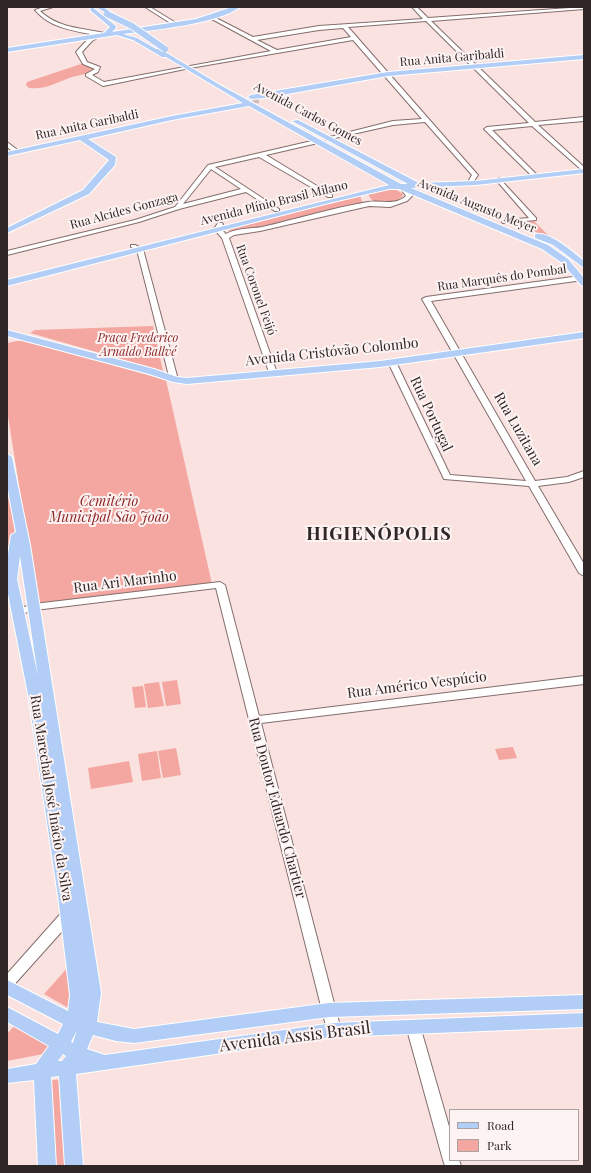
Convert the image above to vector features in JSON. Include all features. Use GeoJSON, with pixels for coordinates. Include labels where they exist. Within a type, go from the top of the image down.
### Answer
{"type":"FeatureCollection","features":[{"type":"Feature","properties":{"kind":"main road","name":"Avenida Carlos Gomes"},"geometry":{"type":"LineString","coordinates":[[99,7],[104,14]]}},
{"type":"Feature","properties":{"kind":"main road","name":"Avenida Carlos Gomes"},"geometry":{"type":"LineString","coordinates":[[99,7],[126,22],[151,26]]}},
{"type":"Feature","properties":{"kind":"main road"},"geometry":{"type":"LineString","coordinates":[[7,49],[174,23],[212,14],[229,7]]}},
{"type":"Feature","properties":{"kind":"main road"},"geometry":{"type":"LineString","coordinates":[[7,49],[86,39],[104,34],[158,27],[214,17],[237,7]]}},
{"type":"Feature","properties":{"kind":"main road","name":"Avenida Carlos Gomes"},"geometry":{"type":"LineString","coordinates":[[89,8],[104,14],[316,142],[390,182],[403,185]]}},
{"type":"Feature","properties":{"kind":"main road","name":"Avenida Carlos Gomes"},"geometry":{"type":"LineString","coordinates":[[89,8],[111,24]]}},
{"type":"Feature","properties":{"kind":"main road"},"geometry":{"type":"LineString","coordinates":[[104,34],[114,28],[111,24],[126,22]]}},
{"type":"Feature","properties":{"kind":"main road"},"geometry":{"type":"LineString","coordinates":[[135,39],[139,37],[151,36],[148,31],[158,27]]}},
{"type":"Feature","properties":{"kind":"main road","name":"Avenida Carlos Gomes"},"geometry":{"type":"LineString","coordinates":[[104,34],[122,35],[135,39],[170,60],[179,64],[191,66]]}},
{"type":"Feature","properties":{"kind":"main road","name":"Avenida Carlos Gomes"},"geometry":{"type":"LineString","coordinates":[[151,36],[191,66],[246,101],[260,101],[328,139],[403,185]]}},
{"type":"Feature","properties":{"kind":"main road","name":"Avenida Carlos Gomes"},"geometry":{"type":"LineString","coordinates":[[162,50],[179,64]]}},
{"type":"Feature","properties":{"kind":"main road","name":"Rua Anita Garibaldi"},"geometry":{"type":"LineString","coordinates":[[260,101],[323,86],[388,74],[584,58]]}},
{"type":"Feature","properties":{"kind":"main road","name":"Rua Anita Garibaldi"},"geometry":{"type":"LineString","coordinates":[[7,154],[265,96],[323,86]]}},
{"type":"Feature","properties":{"kind":"main road"},"geometry":{"type":"LineString","coordinates":[[7,227],[80,191],[106,164],[105,159],[79,138]]}},
{"type":"Feature","properties":{"kind":"main road"},"geometry":{"type":"LineString","coordinates":[[7,231],[86,192],[112,163],[113,159],[79,138]]}},
{"type":"Feature","properties":{"kind":"main road","name":"Avenida Plínio Brasil Milano"},"geometry":{"type":"LineString","coordinates":[[403,185],[442,185],[584,171]]}},
{"type":"Feature","properties":{"kind":"main road","name":"Avenida Plínio Brasil Milano"},"geometry":{"type":"LineString","coordinates":[[7,278],[366,192],[403,185],[551,175]]}},
{"type":"Feature","properties":{"kind":"main road","name":"Avenida Plínio Brasil Milano"},"geometry":{"type":"LineString","coordinates":[[221,227],[277,210],[390,182]]}},
{"type":"Feature","properties":{"kind":"main road","name":"Avenida Augusto Meyer"},"geometry":{"type":"LineString","coordinates":[[403,185],[545,247],[565,261],[582,281]]}},
{"type":"Feature","properties":{"kind":"main road"},"geometry":{"type":"LineString","coordinates":[[434,193],[437,186],[442,185]]}},
{"type":"Feature","properties":{"kind":"main road","name":"Avenida Augusto Meyer"},"geometry":{"type":"LineString","coordinates":[[418,186],[556,243],[584,265]]}},
{"type":"Feature","properties":{"kind":"main road","name":"Avenida Plínio Brasil Milano"},"geometry":{"type":"LineString","coordinates":[[7,283],[136,247]]}},
{"type":"Feature","properties":{"kind":"main road","name":"Avenida Cristóvão Colombo"},"geometry":{"type":"LineString","coordinates":[[9,333],[150,371],[173,376],[208,378]]}},
{"type":"Feature","properties":{"kind":"main road"},"geometry":{"type":"LineString","coordinates":[[537,340],[584,334]]}},
{"type":"Feature","properties":{"kind":"main road","name":"Avenida Cristóvão Colombo"},"geometry":{"type":"LineString","coordinates":[[150,371],[176,380],[273,373],[392,362],[532,337],[584,334]]}},
{"type":"Feature","properties":{"kind":"main road","name":"Avenida Cristóvão Colombo"},"geometry":{"type":"LineString","coordinates":[[459,350],[495,348],[584,334]]}},
{"type":"Feature","properties":{"kind":"main road","name":"Avenida Cristóvão Colombo"},"geometry":{"type":"LineString","coordinates":[[521,340],[537,340]]}},
{"type":"Feature","properties":{"kind":"main road","name":"Avenida Cristóvão Colombo"},"geometry":{"type":"LineString","coordinates":[[495,348],[537,340]]}},
{"type":"Feature","properties":{"kind":"main road","name":"Rua Marechal José Inácio da Silva"},"geometry":{"type":"LineString","coordinates":[[7,457],[34,607],[44,711],[81,1024]]}},
{"type":"Feature","properties":{"kind":"main road","name":"Rua Marechal José Inácio da Silva"},"geometry":{"type":"LineString","coordinates":[[19,520],[17,526],[18,546],[10,571],[18,612],[44,711],[93,993],[81,1024],[72,1061]]}},
{"type":"Feature","properties":{"kind":"main road"},"geometry":{"type":"LineString","coordinates":[[10,571],[16,567],[24,545]]}},
{"type":"Feature","properties":{"kind":"main road","name":"Avenida Assis Brasil"},"geometry":{"type":"LineString","coordinates":[[7,987],[81,1024],[113,1035],[134,1036],[329,1010],[584,1002]]}},
{"type":"Feature","properties":{"kind":"main road"},"geometry":{"type":"LineString","coordinates":[[7,1014],[60,1044],[72,1061],[74,1166]]}},
{"type":"Feature","properties":{"kind":"main road","name":"Avenida Assis Brasil"},"geometry":{"type":"LineString","coordinates":[[7,1076],[42,1070],[72,1061],[107,1062],[334,1030],[584,1020]]}},
{"type":"Feature","properties":{"kind":"main road","name":"Rua Marechal José Inácio da Silva"},"geometry":{"type":"LineString","coordinates":[[42,1070],[60,1044],[81,1024]]}},
{"type":"Feature","properties":{"kind":"main road"},"geometry":{"type":"LineString","coordinates":[[42,1070],[47,1166]]}},
{"type":"Feature","properties":{"kind":"street"},"geometry":{"type":"LineString","coordinates":[[52,7],[37,10],[47,20],[61,25],[104,34]]}},
{"type":"Feature","properties":{"kind":"street"},"geometry":{"type":"LineString","coordinates":[[147,7],[174,23]]}},
{"type":"Feature","properties":{"kind":"street"},"geometry":{"type":"LineString","coordinates":[[414,7],[533,124],[584,171]]}},
{"type":"Feature","properties":{"kind":"street"},"geometry":{"type":"LineString","coordinates":[[253,39],[292,31],[344,26],[584,8]]}},
{"type":"Feature","properties":{"kind":"street"},"geometry":{"type":"LineString","coordinates":[[478,11],[483,15]]}},
{"type":"Feature","properties":{"kind":"street"},"geometry":{"type":"LineString","coordinates":[[214,17],[276,52]]}},
{"type":"Feature","properties":{"kind":"street"},"geometry":{"type":"LineString","coordinates":[[344,26],[388,74],[474,175],[472,180]]}},
{"type":"Feature","properties":{"kind":"street"},"geometry":{"type":"LineString","coordinates":[[86,39],[79,52],[85,63],[98,68],[96,71],[88,75],[104,84],[191,66],[355,38]]}},
{"type":"Feature","properties":{"kind":"street"},"geometry":{"type":"LineString","coordinates":[[534,175],[487,129],[584,119]]}},
{"type":"Feature","properties":{"kind":"street"},"geometry":{"type":"LineString","coordinates":[[328,139],[393,124],[428,120]]}},
{"type":"Feature","properties":{"kind":"street"},"geometry":{"type":"LineString","coordinates":[[177,208],[210,166],[316,142]]}},
{"type":"Feature","properties":{"kind":"street"},"geometry":{"type":"LineString","coordinates":[[7,144],[17,152]]}},
{"type":"Feature","properties":{"kind":"street"},"geometry":{"type":"LineString","coordinates":[[259,154],[330,196]]}},
{"type":"Feature","properties":{"kind":"street"},"geometry":{"type":"LineString","coordinates":[[210,166],[277,210]]}},
{"type":"Feature","properties":{"kind":"street"},"geometry":{"type":"LineString","coordinates":[[499,180],[534,219],[505,222]]}},
{"type":"Feature","properties":{"kind":"street"},"geometry":{"type":"LineString","coordinates":[[229,235],[369,204],[390,205],[405,200],[408,196],[409,193],[403,185]]}},
{"type":"Feature","properties":{"kind":"street","name":"Rua Alcídes Gonzaga"},"geometry":{"type":"LineString","coordinates":[[7,252],[137,221],[177,208],[247,190]]}},
{"type":"Feature","properties":{"kind":"street","name":"Rua Coronel Feijó"},"geometry":{"type":"LineString","coordinates":[[221,227],[229,235],[273,373]]}},
{"type":"Feature","properties":{"kind":"street"},"geometry":{"type":"LineString","coordinates":[[136,247],[173,376]]}},
{"type":"Feature","properties":{"kind":"street","name":"Rua Marquês do Pombal"},"geometry":{"type":"LineString","coordinates":[[426,299],[582,281]]}},
{"type":"Feature","properties":{"kind":"street","name":"Rua Luzitana"},"geometry":{"type":"LineString","coordinates":[[426,299],[459,350],[584,573]]}},
{"type":"Feature","properties":{"kind":"street","name":"Rua Portugal"},"geometry":{"type":"LineString","coordinates":[[392,362],[447,477],[533,484]]}},
{"type":"Feature","properties":{"kind":"street"},"geometry":{"type":"LineString","coordinates":[[533,484],[566,482],[584,474]]}},
{"type":"Feature","properties":{"kind":"street","name":"Rua Ari Marinho"},"geometry":{"type":"LineString","coordinates":[[18,612],[34,607],[220,585]]}},
{"type":"Feature","properties":{"kind":"street","name":"Rua Doutor Eduardo Chartier"},"geometry":{"type":"LineString","coordinates":[[220,585],[334,1030]]}},
{"type":"Feature","properties":{"kind":"street","name":"Rua Américo Vespúcio"},"geometry":{"type":"LineString","coordinates":[[254,720],[584,680]]}},
{"type":"Feature","properties":{"kind":"street"},"geometry":{"type":"LineString","coordinates":[[7,983],[68,915]]}},
{"type":"Feature","properties":{"kind":"street"},"geometry":{"type":"LineString","coordinates":[[413,1026],[449,1152]]}},
{"type":"Feature","properties":{"kind":"green space"},"geometry":{"type":"Polygon","coordinates":[[[84,63],[96,68],[94,71],[72,77],[46,87],[29,88],[26,85],[27,82],[84,63]]]}},
{"type":"Feature","properties":{"kind":"green space"},"geometry":{"type":"Polygon","coordinates":[[[395,189],[403,194],[402,197],[388,203],[378,203],[370,198],[368,194],[395,189]]]}},
{"type":"Feature","properties":{"kind":"green space"},"geometry":{"type":"Polygon","coordinates":[[[360,196],[363,204],[250,229],[229,231],[228,228],[360,196]]]}},
{"type":"Feature","properties":{"kind":"green space"},"geometry":{"type":"Polygon","coordinates":[[[534,221],[549,236],[514,224],[534,221]]]}},
{"type":"Feature","properties":{"kind":"green space","name":"Praça Frederico Arnaldo Ballvé"},"geometry":{"type":"Polygon","coordinates":[[[153,326],[163,371],[30,333],[35,330],[153,326]]]}},
{"type":"Feature","properties":{"kind":"green space","name":"Cemitério Municipal São João"},"geometry":{"type":"Polygon","coordinates":[[[23,340],[166,380],[212,584],[38,604],[7,410],[7,343],[23,340]]]}},
{"type":"Feature","properties":{"kind":"green space"},"geometry":{"type":"Polygon","coordinates":[[[7,487],[17,543],[9,555],[7,548],[7,487]]]}},
{"type":"Feature","properties":{"kind":"green space"},"geometry":{"type":"Polygon","coordinates":[[[177,680],[181,704],[166,706],[162,682],[177,680]]]}},
{"type":"Feature","properties":{"kind":"green space"},"geometry":{"type":"Polygon","coordinates":[[[159,682],[164,706],[148,708],[144,684],[159,682]]]}},
{"type":"Feature","properties":{"kind":"green space"},"geometry":{"type":"Polygon","coordinates":[[[143,686],[146,707],[135,708],[132,687],[143,686]]]}},
{"type":"Feature","properties":{"kind":"green space"},"geometry":{"type":"Polygon","coordinates":[[[513,747],[517,758],[499,760],[495,749],[513,747]]]}},
{"type":"Feature","properties":{"kind":"green space"},"geometry":{"type":"Polygon","coordinates":[[[176,748],[181,775],[163,778],[158,751],[176,748]]]}},
{"type":"Feature","properties":{"kind":"green space"},"geometry":{"type":"Polygon","coordinates":[[[157,751],[161,778],[142,781],[138,754],[157,751]]]}},
{"type":"Feature","properties":{"kind":"green space"},"geometry":{"type":"Polygon","coordinates":[[[129,761],[133,782],[91,789],[88,768],[129,761]]]}},
{"type":"Feature","properties":{"kind":"green space"},"geometry":{"type":"Polygon","coordinates":[[[70,965],[72,1010],[44,994],[70,965]]]}},
{"type":"Feature","properties":{"kind":"green space"},"geometry":{"type":"Polygon","coordinates":[[[17,1023],[52,1043],[47,1051],[43,1054],[7,1061],[7,1034],[17,1023]]]}},
{"type":"Feature","properties":{"kind":"green space"},"geometry":{"type":"Polygon","coordinates":[[[62,1079],[68,1166],[52,1166],[47,1081],[62,1079]]]}},
{"type":"Feature","properties":{"kind":"tunnel"},"geometry":{"type":"LineString","coordinates":[[244,103],[259,100]]}},
{"type":"Feature","properties":{"kind":"district","name":"HIGIENÓPOLIS"},"geometry":{"type":"Point","coordinates":[379,534]}}]}
